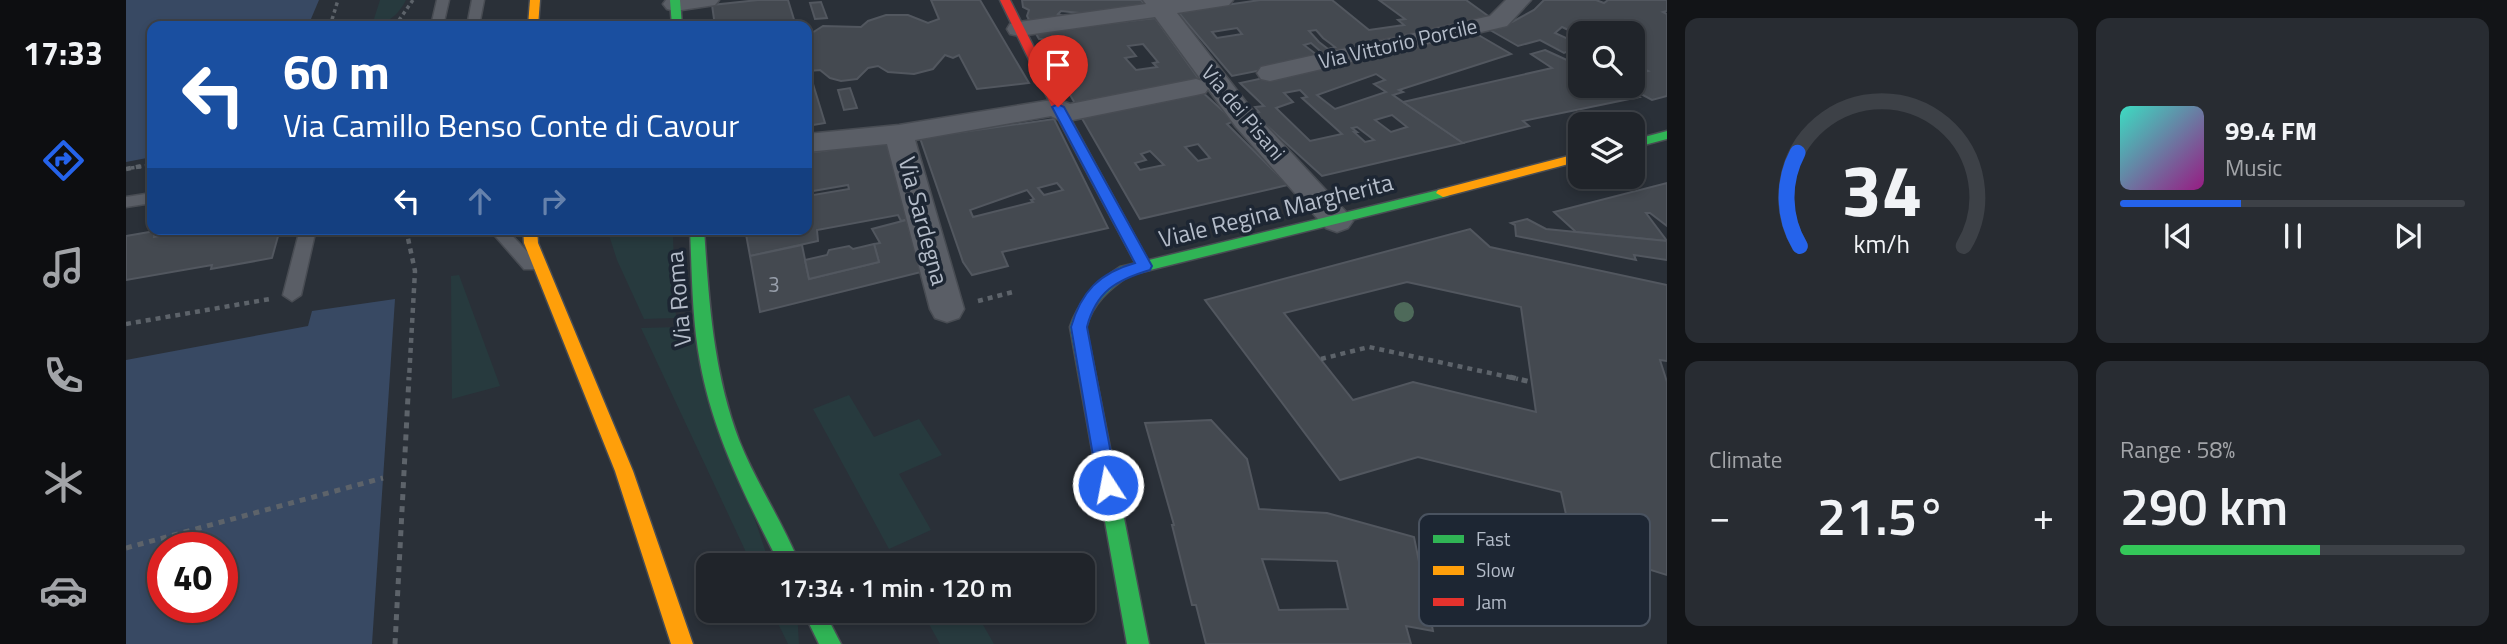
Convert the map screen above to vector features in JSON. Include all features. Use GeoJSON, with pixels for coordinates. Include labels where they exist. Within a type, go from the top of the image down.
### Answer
{"type":"FeatureCollection","features":[{"type":"Feature","properties":{"kind":"street"},"geometry":{"type":"LineString","coordinates":[[533,21],[535,0]]}},
{"type":"Feature","properties":{"kind":"street"},"geometry":{"type":"LineString","coordinates":[[676,10],[707,0]]}},
{"type":"Feature","properties":{"kind":"street"},"geometry":{"type":"LineString","coordinates":[[1005,0],[1144,266]]}},
{"type":"Feature","properties":{"kind":"street"},"geometry":{"type":"LineString","coordinates":[[1019,29],[1159,5],[1221,0]]}},
{"type":"Feature","properties":{"kind":"street","name":"Via Vittorio Porcile"},"geometry":{"type":"LineString","coordinates":[[1270,73],[1498,21],[1519,0]]}},
{"type":"Feature","properties":{"kind":"street","name":"Via dei Pisani"},"geometry":{"type":"LineString","coordinates":[[1159,5],[1245,121],[1338,221]]}},
{"type":"Feature","properties":{"kind":"street"},"geometry":{"type":"LineString","coordinates":[[812,142],[899,134],[1061,111],[1196,87]]}},
{"type":"Feature","properties":{"kind":"street","name":"Via Sardegna"},"geometry":{"type":"LineString","coordinates":[[899,134],[961,305]]}},
{"type":"Feature","properties":{"kind":"street"},"geometry":{"type":"LineString","coordinates":[[1645,141],[1667,135]]}},
{"type":"Feature","properties":{"kind":"street","name":"Viale Regina Margherita"},"geometry":{"type":"LineString","coordinates":[[1138,644],[1079,327],[1085,305],[1100,287],[1125,271],[1338,221],[1568,160]]}},
{"type":"Feature","properties":{"kind":"street"},"geometry":{"type":"LineString","coordinates":[[530,235],[531,243],[624,471],[682,644]]}},
{"type":"Feature","properties":{"kind":"street","name":"Via Roma"},"geometry":{"type":"LineString","coordinates":[[697,235],[708,365],[722,417],[750,488],[784,553]]}},
{"type":"Feature","properties":{"kind":"street"},"geometry":{"type":"LineString","coordinates":[[819,623],[830,644]]}},
{"type":"Feature","properties":{"kind":"lane"},"geometry":{"type":"LineString","coordinates":[[438,21],[443,0]]}},
{"type":"Feature","properties":{"kind":"lane"},"geometry":{"type":"LineString","coordinates":[[474,21],[478,0]]}},
{"type":"Feature","properties":{"kind":"lane"},"geometry":{"type":"LineString","coordinates":[[126,202],[147,199]]}},
{"type":"Feature","properties":{"kind":"lane"},"geometry":{"type":"LineString","coordinates":[[292,295],[307,235]]}},
{"type":"Feature","properties":{"kind":"lane"},"geometry":{"type":"LineString","coordinates":[[503,235],[548,283]]}},
{"type":"Feature","properties":{"kind":"path"},"geometry":{"type":"LineString","coordinates":[[332,21],[338,0]]}},
{"type":"Feature","properties":{"kind":"path"},"geometry":{"type":"LineString","coordinates":[[398,21],[413,0]]}},
{"type":"Feature","properties":{"kind":"path"},"geometry":{"type":"LineString","coordinates":[[126,169],[147,166]]}},
{"type":"Feature","properties":{"kind":"path"},"geometry":{"type":"LineString","coordinates":[[395,644],[415,271],[407,235]]}},
{"type":"Feature","properties":{"kind":"path"},"geometry":{"type":"LineString","coordinates":[[961,305],[1013,292]]}},
{"type":"Feature","properties":{"kind":"path"},"geometry":{"type":"LineString","coordinates":[[126,324],[292,295]]}},
{"type":"Feature","properties":{"kind":"path"},"geometry":{"type":"LineString","coordinates":[[1321,359],[1368,347],[1531,382]]}},
{"type":"Feature","properties":{"kind":"path"},"geometry":{"type":"LineString","coordinates":[[126,548],[383,478]]}},
{"type":"Feature","properties":{"kind":"green space"},"geometry":{"type":"Polygon","coordinates":[[[380,0],[406,0],[393,17],[386,21],[373,21],[380,0]]]}},
{"type":"Feature","properties":{"kind":"green space"},"geometry":{"type":"Polygon","coordinates":[[[609,235],[673,235],[676,318],[644,319],[617,260],[609,235]]]}},
{"type":"Feature","properties":{"kind":"green space"},"geometry":{"type":"Polygon","coordinates":[[[459,275],[500,386],[452,399],[451,276],[459,275]]]}},
{"type":"Feature","properties":{"kind":"green space"},"geometry":{"type":"Polygon","coordinates":[[[678,327],[695,340],[766,553],[746,553],[641,328],[678,327]]]}},
{"type":"Feature","properties":{"kind":"green space"},"geometry":{"type":"Polygon","coordinates":[[[849,395],[874,437],[919,419],[942,455],[899,474],[931,530],[889,549],[813,409],[849,395]]]}},
{"type":"Feature","properties":{"kind":"green space"},"geometry":{"type":"Polygon","coordinates":[[[778,623],[798,623],[799,644],[788,644],[778,623]]]}},
{"type":"Feature","properties":{"kind":"green space"},"geometry":{"type":"Polygon","coordinates":[[[928,623],[982,623],[994,644],[940,644],[928,623]]]}},
{"type":"Feature","properties":{"kind":"water"},"geometry":{"type":"Polygon","coordinates":[[[126,0],[319,0],[310,21],[147,21],[147,158],[126,162],[126,0]]]}},
{"type":"Feature","properties":{"kind":"water"},"geometry":{"type":"Polygon","coordinates":[[[395,299],[372,644],[126,644],[126,360],[308,326],[312,311],[395,299]]]}},
{"type":"Feature","properties":{"kind":"building"},"geometry":{"type":"Polygon","coordinates":[[[788,0],[794,21],[714,21],[712,5],[788,0]]]}},
{"type":"Feature","properties":{"kind":"building"},"geometry":{"type":"Polygon","coordinates":[[[931,0],[980,0],[1029,83],[977,89],[959,55],[953,58],[945,55],[933,69],[914,74],[888,72],[878,66],[868,68],[857,79],[841,81],[830,78],[820,70],[812,71],[812,33],[823,26],[861,27],[868,21],[886,15],[908,15],[928,23],[939,19],[931,0]]]}},
{"type":"Feature","properties":{"kind":"building"},"geometry":{"type":"Polygon","coordinates":[[[1022,0],[1141,0],[1148,9],[1082,18],[1079,13],[1061,11],[1058,14],[1064,16],[1031,24],[1027,16],[1029,10],[1023,7],[1022,0]]]}},
{"type":"Feature","properties":{"kind":"building"},"geometry":{"type":"Polygon","coordinates":[[[1260,0],[1332,0],[1369,30],[1404,25],[1398,20],[1405,19],[1379,0],[1466,0],[1491,18],[1327,57],[1311,43],[1304,45],[1321,58],[1232,76],[1178,12],[1260,0]],[[1237,28],[1212,32],[1217,38],[1242,34],[1237,28]],[[1316,30],[1309,31],[1328,49],[1335,47],[1323,38],[1316,30]]]}},
{"type":"Feature","properties":{"kind":"building"},"geometry":{"type":"Polygon","coordinates":[[[1544,0],[1596,0],[1604,3],[1608,0],[1667,0],[1667,11],[1663,12],[1667,14],[1667,96],[1652,100],[1645,96],[1645,72],[1648,71],[1645,70],[1645,21],[1568,21],[1568,30],[1562,27],[1555,33],[1568,39],[1568,51],[1564,53],[1540,40],[1518,46],[1490,30],[1534,10],[1544,0]]]}},
{"type":"Feature","properties":{"kind":"building"},"geometry":{"type":"Polygon","coordinates":[[[821,2],[827,18],[815,19],[810,3],[821,2]]]}},
{"type":"Feature","properties":{"kind":"building"},"geometry":{"type":"Polygon","coordinates":[[[1155,18],[1201,82],[1077,107],[1051,62],[1058,61],[1046,39],[1039,39],[1035,32],[1155,18]],[[1143,44],[1128,46],[1136,56],[1125,58],[1136,70],[1157,67],[1153,63],[1158,62],[1143,44]]]}},
{"type":"Feature","properties":{"kind":"building"},"geometry":{"type":"Polygon","coordinates":[[[1475,33],[1511,54],[1399,90],[1403,92],[1393,95],[1463,143],[1322,176],[1253,113],[1259,112],[1255,107],[1264,106],[1240,83],[1475,33]],[[1376,74],[1317,95],[1335,109],[1386,92],[1374,84],[1385,80],[1376,74]],[[1300,90],[1284,93],[1293,102],[1276,108],[1310,141],[1342,134],[1302,98],[1307,97],[1300,90]],[[1392,115],[1375,120],[1391,132],[1407,127],[1392,115]],[[1357,127],[1352,128],[1365,142],[1374,140],[1357,127]]]}},
{"type":"Feature","properties":{"kind":"building"},"geometry":{"type":"Polygon","coordinates":[[[1545,50],[1568,61],[1568,98],[1634,98],[1523,121],[1529,126],[1463,143],[1403,102],[1552,68],[1531,54],[1545,50]]]}},
{"type":"Feature","properties":{"kind":"building"},"geometry":{"type":"Polygon","coordinates":[[[812,81],[825,123],[812,125],[812,81]]]}},
{"type":"Feature","properties":{"kind":"building"},"geometry":{"type":"Polygon","coordinates":[[[850,88],[857,108],[844,110],[838,90],[850,88]]]}},
{"type":"Feature","properties":{"kind":"building"},"geometry":{"type":"Polygon","coordinates":[[[1200,90],[1234,121],[1227,124],[1288,185],[1140,219],[1080,115],[1200,90]],[[1198,144],[1185,147],[1198,161],[1210,158],[1198,144]],[[1150,151],[1141,154],[1146,160],[1135,163],[1140,170],[1164,165],[1150,151]]]}},
{"type":"Feature","properties":{"kind":"building"},"geometry":{"type":"Polygon","coordinates":[[[1054,119],[1108,228],[1002,252],[1008,266],[972,275],[963,262],[920,138],[1054,119]],[[1057,183],[1038,188],[1044,195],[1063,190],[1057,183]],[[1027,190],[970,210],[973,217],[1033,202],[1031,200],[1034,199],[1027,190]]]}},
{"type":"Feature","properties":{"kind":"building"},"geometry":{"type":"Polygon","coordinates":[[[891,142],[914,218],[901,221],[898,215],[817,230],[818,241],[750,256],[746,235],[812,235],[812,195],[849,189],[848,185],[812,191],[812,152],[891,142]]]}},
{"type":"Feature","properties":{"kind":"building"},"geometry":{"type":"Polygon","coordinates":[[[1667,183],[1667,226],[1650,213],[1646,213],[1667,241],[1576,232],[1554,212],[1645,189],[1667,183]]]}},
{"type":"Feature","properties":{"kind":"building"},"geometry":{"type":"Polygon","coordinates":[[[914,218],[929,270],[760,312],[750,256],[802,245],[809,279],[879,262],[874,244],[880,243],[872,229],[914,218]]]}},
{"type":"Feature","properties":{"kind":"building"},"geometry":{"type":"Polygon","coordinates":[[[1527,219],[1546,229],[1667,241],[1667,260],[1634,255],[1636,260],[1516,236],[1515,225],[1511,223],[1527,219]]]}},
{"type":"Feature","properties":{"kind":"building"},"geometry":{"type":"Polygon","coordinates":[[[1470,229],[1490,247],[1667,285],[1667,361],[1660,360],[1667,382],[1667,575],[1650,570],[1650,514],[1566,514],[1561,492],[1418,457],[1340,480],[1205,300],[1470,229]],[[1407,282],[1284,313],[1353,400],[1413,382],[1536,412],[1521,307],[1407,282]]]}},
{"type":"Feature","properties":{"kind":"building"},"geometry":{"type":"Polygon","coordinates":[[[147,232],[147,235],[278,235],[272,258],[126,280],[126,236],[147,232]]]}},
{"type":"Feature","properties":{"kind":"building"},"geometry":{"type":"Polygon","coordinates":[[[874,244],[879,262],[809,279],[805,260],[827,255],[829,250],[849,246],[853,249],[874,244]]]}},
{"type":"Feature","properties":{"kind":"building"},"geometry":{"type":"Polygon","coordinates":[[[1211,420],[1247,459],[1259,509],[1327,513],[1414,537],[1419,562],[1419,626],[1432,626],[1433,631],[1406,626],[1411,644],[1206,644],[1196,605],[1192,605],[1174,525],[1145,423],[1211,420]],[[1262,559],[1279,610],[1348,609],[1337,561],[1262,559]]]}},
{"type":"Feature","properties":{"kind":"traffic: fast"},"geometry":{"type":"LineString","coordinates":[[675,0],[677,21]]}},
{"type":"Feature","properties":{"kind":"traffic: fast"},"geometry":{"type":"LineString","coordinates":[[1645,141],[1667,135]]}},
{"type":"Feature","properties":{"kind":"traffic: fast"},"geometry":{"type":"LineString","coordinates":[[1138,644],[1078,327],[1090,301],[1125,271],[1443,193]]}},
{"type":"Feature","properties":{"kind":"traffic: fast"},"geometry":{"type":"LineString","coordinates":[[697,235],[703,329],[714,389],[731,441],[784,553]]}},
{"type":"Feature","properties":{"kind":"traffic: fast"},"geometry":{"type":"LineString","coordinates":[[819,623],[830,644]]}},
{"type":"Feature","properties":{"kind":"traffic: slow"},"geometry":{"type":"LineString","coordinates":[[533,21],[535,0]]}},
{"type":"Feature","properties":{"kind":"traffic: slow"},"geometry":{"type":"LineString","coordinates":[[1443,193],[1568,160]]}},
{"type":"Feature","properties":{"kind":"traffic: slow"},"geometry":{"type":"LineString","coordinates":[[530,235],[531,243],[624,471],[682,644]]}},
{"type":"Feature","properties":{"kind":"traffic: jam"},"geometry":{"type":"LineString","coordinates":[[1005,0],[1058,107],[1144,266]]}},
{"type":"Feature","properties":{"kind":"route"},"geometry":{"type":"LineString","coordinates":[[1058,107],[1144,266],[1125,271],[1105,282],[1085,305],[1079,327],[1108,485]]}}]}
